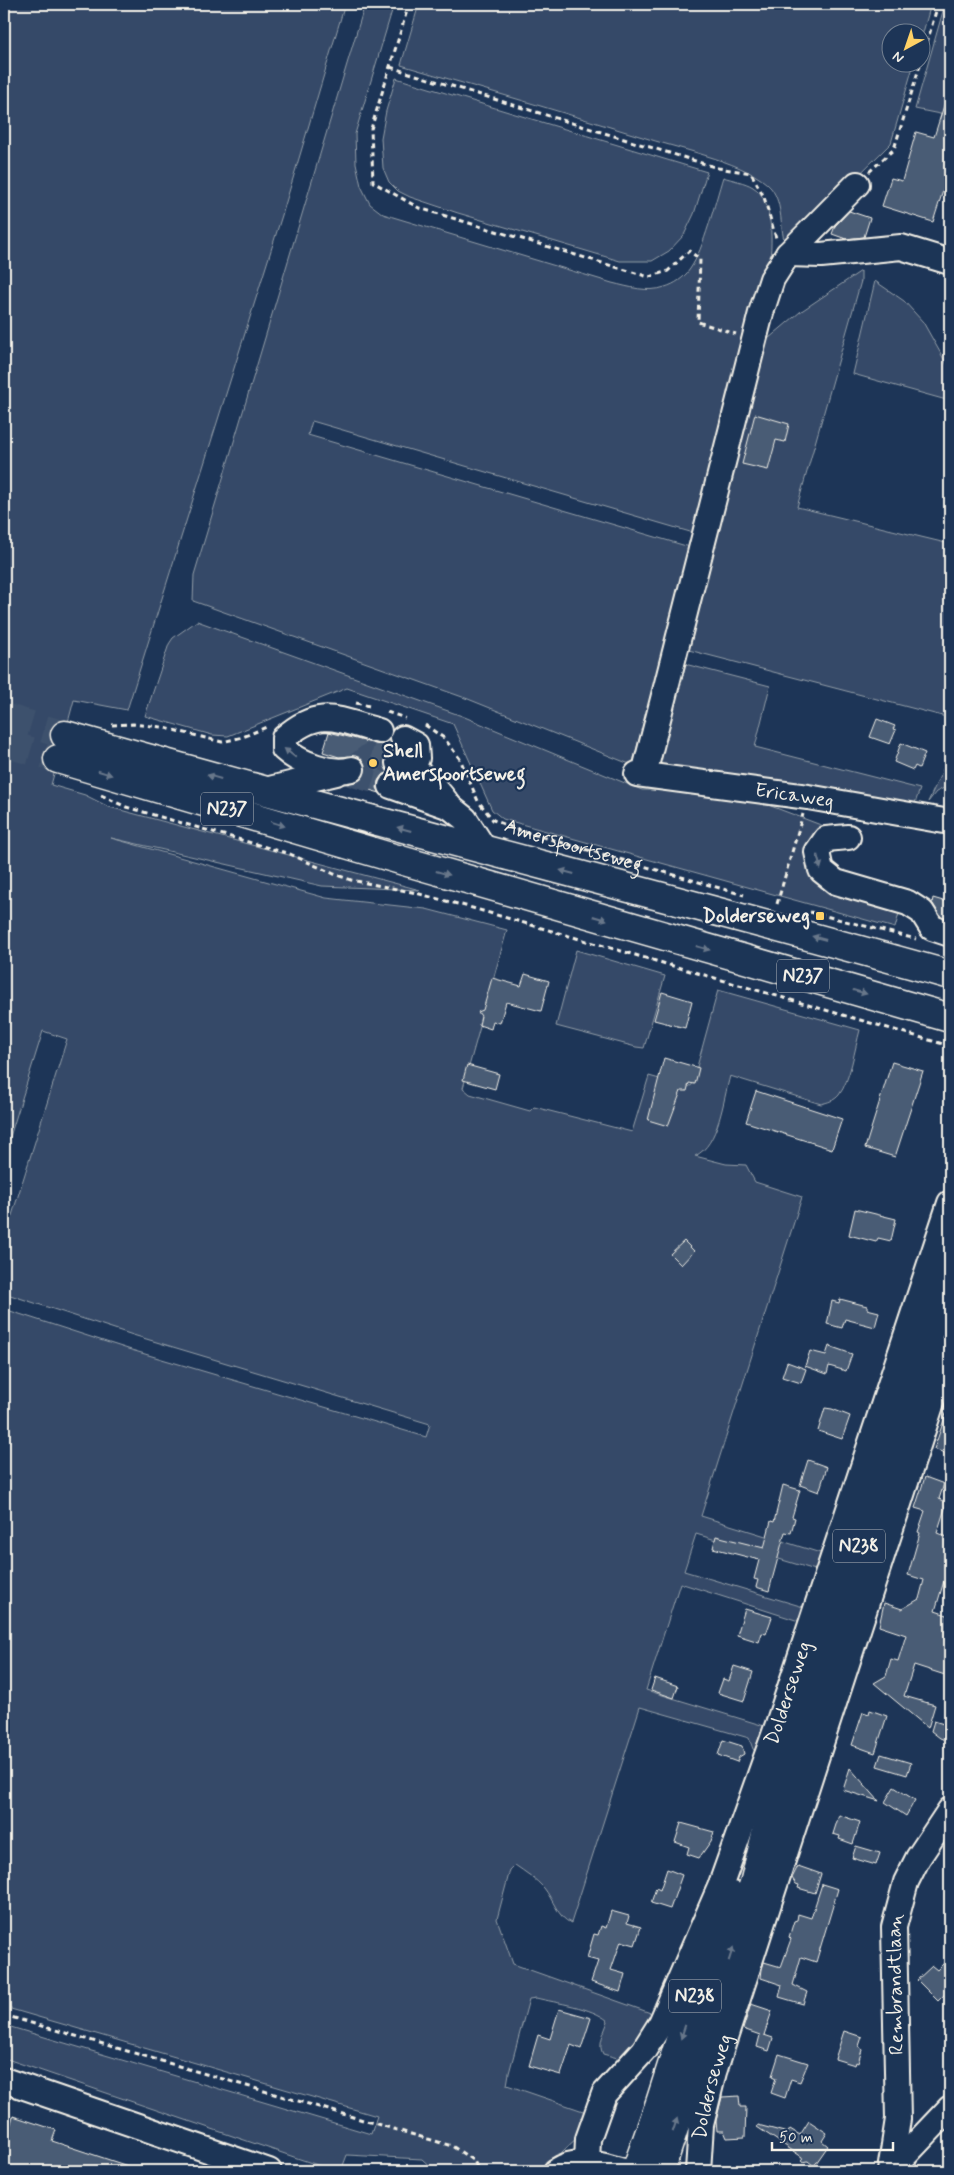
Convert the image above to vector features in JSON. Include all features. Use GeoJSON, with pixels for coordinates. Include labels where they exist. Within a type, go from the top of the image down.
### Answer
{"type":"FeatureCollection","features":[{"type":"Feature","properties":{"kind":"main road","name":"Amersfoortseweg"},"geometry":{"type":"LineString","coordinates":[[950,975],[261,791],[62,747],[406,862],[950,1018]]}},
{"type":"Feature","properties":{"kind":"main road","name":"Dolderseweg"},"geometry":{"type":"LineString","coordinates":[[660,2171],[755,1880],[768,1826],[950,1266]]}},
{"type":"Feature","properties":{"kind":"main road","name":"Dolderseweg"},"geometry":{"type":"LineString","coordinates":[[636,2171],[708,1956],[741,1877],[768,1826]]}},
{"type":"Feature","properties":{"kind":"street"},"geometry":{"type":"LineString","coordinates":[[754,340],[772,279],[788,254],[857,184]]}},
{"type":"Feature","properties":{"kind":"street"},"geometry":{"type":"LineString","coordinates":[[788,254],[821,255],[901,247],[950,262]]}},
{"type":"Feature","properties":{"kind":"street","name":"Ericaweg"},"geometry":{"type":"LineString","coordinates":[[754,340],[640,774],[808,797],[950,822]]}},
{"type":"Feature","properties":{"kind":"street","name":"Amersfoortseweg"},"geometry":{"type":"LineString","coordinates":[[261,791],[348,772],[309,763],[291,756],[284,749],[284,738],[312,719],[324,717],[379,720]]}},
{"type":"Feature","properties":{"kind":"street","name":"Amersfoortseweg"},"geometry":{"type":"LineString","coordinates":[[408,726],[416,745],[417,758],[402,764],[430,784],[450,807],[465,819],[485,850]]}},
{"type":"Feature","properties":{"kind":"street","name":"Amersfoortseweg"},"geometry":{"type":"LineString","coordinates":[[391,786],[450,807]]}},
{"type":"Feature","properties":{"kind":"street"},"geometry":{"type":"LineString","coordinates":[[848,837],[826,839],[817,852],[821,870],[836,882],[908,903],[922,912],[932,928],[950,934]]}},
{"type":"Feature","properties":{"kind":"street","name":"Dolderseweg"},"geometry":{"type":"LineString","coordinates":[[587,2162],[588,2139],[604,2094],[644,2050],[661,2023],[720,1887],[778,1724],[950,1203]]}},
{"type":"Feature","properties":{"kind":"street","name":"Dolderseweg"},"geometry":{"type":"LineString","coordinates":[[698,2171],[702,2125],[714,2072],[950,1347]]}},
{"type":"Feature","properties":{"kind":"street","name":"Rembrandtlaan"},"geometry":{"type":"LineString","coordinates":[[890,2171],[898,2119],[894,1927],[906,1882],[918,1858],[950,1810]]}},
{"type":"Feature","properties":{"kind":"street"},"geometry":{"type":"LineString","coordinates":[[4,2080],[269,2171]]}},
{"type":"Feature","properties":{"kind":"street"},"geometry":{"type":"LineString","coordinates":[[890,2171],[950,2108]]}},
{"type":"Feature","properties":{"kind":"street"},"geometry":{"type":"LineString","coordinates":[[556,2171],[572,2163],[587,2162],[624,2171]]}},
{"type":"Feature","properties":{"kind":"path"},"geometry":{"type":"LineString","coordinates":[[409,4],[372,129],[373,182],[419,208],[649,277],[668,271],[689,251],[700,259],[698,322],[754,340]]}},
{"type":"Feature","properties":{"kind":"path"},"geometry":{"type":"LineString","coordinates":[[932,24],[938,4]]}},
{"type":"Feature","properties":{"kind":"path"},"geometry":{"type":"LineString","coordinates":[[390,67],[718,168],[751,173],[764,197],[779,248],[788,254]]}},
{"type":"Feature","properties":{"kind":"path"},"geometry":{"type":"LineString","coordinates":[[857,184],[894,149],[918,72]]}},
{"type":"Feature","properties":{"kind":"path"},"geometry":{"type":"LineString","coordinates":[[352,703],[370,706]]}},
{"type":"Feature","properties":{"kind":"path","name":"Amersfoortseweg"},"geometry":{"type":"LineString","coordinates":[[379,720],[408,726],[425,725],[444,738],[460,759],[478,801],[493,820],[522,831],[749,896]]}},
{"type":"Feature","properties":{"kind":"path"},"geometry":{"type":"LineString","coordinates":[[110,725],[133,724],[161,727],[222,742],[243,737],[278,723]]}},
{"type":"Feature","properties":{"kind":"path"},"geometry":{"type":"LineString","coordinates":[[97,793],[126,806],[290,854],[351,880],[412,892],[469,907],[950,1046]]}},
{"type":"Feature","properties":{"kind":"path"},"geometry":{"type":"LineString","coordinates":[[777,904],[808,797]]}},
{"type":"Feature","properties":{"kind":"path"},"geometry":{"type":"LineString","coordinates":[[768,901],[787,906]]}},
{"type":"Feature","properties":{"kind":"path"},"geometry":{"type":"LineString","coordinates":[[806,911],[921,941]]}},
{"type":"Feature","properties":{"kind":"path"},"geometry":{"type":"LineString","coordinates":[[4,2015],[452,2146],[474,2161],[479,2171]]}},
{"type":"Feature","properties":{"kind":"shaded area"},"geometry":{"type":"Polygon","coordinates":[[[4,4],[345,4],[283,212],[127,710],[74,700],[51,785],[85,795],[109,807],[420,890],[322,886],[111,838],[326,898],[426,909],[507,930],[463,1088],[470,1094],[530,1111],[534,1107],[632,1132],[649,1076],[688,1087],[692,1085],[718,990],[860,1030],[852,1064],[843,1089],[835,1099],[828,1102],[821,1104],[730,1076],[715,1132],[710,1142],[695,1156],[726,1164],[746,1165],[755,1182],[802,1197],[701,1516],[827,1555],[822,1572],[696,1534],[684,1571],[810,1609],[805,1623],[680,1583],[646,1690],[771,1728],[761,1758],[753,1749],[749,1738],[640,1707],[571,1923],[566,1921],[538,1882],[515,1865],[510,1870],[497,1919],[513,1964],[659,2016],[628,2061],[603,2054],[601,2042],[608,2021],[601,2016],[574,2006],[536,1998],[529,1999],[507,2085],[589,2113],[582,2133],[563,2151],[548,2171],[435,2171],[422,2159],[347,2155],[341,2171],[335,2171],[4,2058],[4,2025],[371,2134],[377,2116],[4,2007],[4,1309],[128,1349],[426,1437],[430,1424],[133,1335],[4,1293],[4,1241],[67,1039],[43,1031],[4,1156],[4,4]]]}},
{"type":"Feature","properties":{"kind":"shaded area"},"geometry":{"type":"Polygon","coordinates":[[[365,4],[394,4],[355,134],[356,163],[361,186],[370,204],[383,214],[612,283],[638,289],[659,289],[676,282],[690,269],[700,250],[723,177],[753,187],[760,193],[769,213],[771,249],[769,269],[697,534],[312,421],[308,435],[693,548],[632,765],[468,699],[193,601],[194,575],[365,4]]]}},
{"type":"Feature","properties":{"kind":"shaded area"},"geometry":{"type":"Polygon","coordinates":[[[419,4],[931,4],[926,22],[882,22],[882,72],[911,72],[891,143],[786,247],[780,209],[775,195],[771,188],[761,179],[748,172],[714,158],[401,65],[419,4]]]}},
{"type":"Feature","properties":{"kind":"shaded area"},"geometry":{"type":"Polygon","coordinates":[[[945,4],[950,4],[950,116],[915,109],[926,72],[932,72],[932,50],[945,4]]]}},
{"type":"Feature","properties":{"kind":"shaded area"},"geometry":{"type":"Polygon","coordinates":[[[396,78],[707,172],[694,214],[684,235],[669,251],[652,261],[620,261],[458,213],[410,197],[398,191],[389,182],[383,168],[381,138],[386,111],[396,78]]]}},
{"type":"Feature","properties":{"kind":"shaded area"},"geometry":{"type":"Polygon","coordinates":[[[861,271],[861,281],[797,507],[950,544],[950,718],[681,648],[762,344],[800,312],[861,271]]]}},
{"type":"Feature","properties":{"kind":"shaded area"},"geometry":{"type":"Polygon","coordinates":[[[875,281],[904,301],[923,322],[950,370],[950,401],[853,374],[875,281]]]}},
{"type":"Feature","properties":{"kind":"shaded area"},"geometry":{"type":"Polygon","coordinates":[[[197,621],[462,716],[642,790],[669,790],[755,800],[834,830],[809,851],[900,910],[895,928],[503,819],[492,810],[453,724],[347,688],[228,736],[212,735],[145,716],[169,644],[173,638],[197,621]]]}},
{"type":"Feature","properties":{"kind":"shaded area"},"geometry":{"type":"Polygon","coordinates":[[[677,662],[770,686],[755,747],[920,789],[914,806],[650,769],[677,662]]]}},
{"type":"Feature","properties":{"kind":"shaded area"},"geometry":{"type":"Polygon","coordinates":[[[950,754],[950,785],[936,792],[928,802],[950,754]]]}},
{"type":"Feature","properties":{"kind":"shaded area"},"geometry":{"type":"Polygon","coordinates":[[[576,950],[665,976],[644,1048],[556,1026],[576,950]]]}},
{"type":"Feature","properties":{"kind":"building"},"geometry":{"type":"Polygon","coordinates":[[[947,96],[950,96],[950,179],[947,178],[933,222],[882,206],[891,178],[902,181],[916,132],[934,137],[947,96]]]}},
{"type":"Feature","properties":{"kind":"building"},"geometry":{"type":"Polygon","coordinates":[[[849,211],[870,218],[864,237],[846,239],[832,234],[835,226],[849,211]]]}},
{"type":"Feature","properties":{"kind":"building"},"geometry":{"type":"Polygon","coordinates":[[[755,414],[789,424],[785,442],[776,440],[768,470],[742,464],[755,414]]]}},
{"type":"Feature","properties":{"kind":"building"},"geometry":{"type":"Polygon","coordinates":[[[877,719],[895,726],[893,729],[896,730],[890,744],[870,737],[877,719]]]}},
{"type":"Feature","properties":{"kind":"building"},"geometry":{"type":"Polygon","coordinates":[[[329,732],[376,744],[383,744],[390,739],[396,750],[389,752],[385,758],[385,766],[388,773],[382,775],[378,781],[377,788],[380,793],[348,784],[361,779],[365,773],[365,766],[362,760],[356,756],[339,757],[323,752],[329,732]]]}},
{"type":"Feature","properties":{"kind":"building"},"geometry":{"type":"Polygon","coordinates":[[[901,743],[925,753],[919,768],[915,766],[913,770],[894,762],[901,743]]]}},
{"type":"Feature","properties":{"kind":"building"},"geometry":{"type":"Polygon","coordinates":[[[933,898],[950,903],[950,920],[941,917],[932,903],[933,898]]]}},
{"type":"Feature","properties":{"kind":"building"},"geometry":{"type":"Polygon","coordinates":[[[525,974],[549,981],[541,1011],[506,1002],[500,1023],[493,1021],[491,1029],[479,1025],[481,1016],[478,1012],[483,1010],[492,978],[521,986],[525,974]]]}},
{"type":"Feature","properties":{"kind":"building"},"geometry":{"type":"Polygon","coordinates":[[[662,992],[692,1001],[685,1028],[654,1020],[662,992]]]}},
{"type":"Feature","properties":{"kind":"building"},"geometry":{"type":"Polygon","coordinates":[[[664,1058],[699,1068],[695,1084],[689,1083],[687,1091],[681,1091],[668,1126],[648,1120],[664,1058]]]}},
{"type":"Feature","properties":{"kind":"building"},"geometry":{"type":"Polygon","coordinates":[[[892,1062],[923,1071],[895,1157],[865,1148],[892,1062]]]}},
{"type":"Feature","properties":{"kind":"building"},"geometry":{"type":"Polygon","coordinates":[[[467,1065],[499,1074],[495,1089],[463,1080],[467,1065]]]}},
{"type":"Feature","properties":{"kind":"building"},"geometry":{"type":"Polygon","coordinates":[[[756,1091],[842,1119],[832,1149],[746,1122],[756,1091]]]}},
{"type":"Feature","properties":{"kind":"building"},"geometry":{"type":"Polygon","coordinates":[[[855,1209],[896,1219],[891,1241],[878,1238],[876,1242],[849,1235],[855,1209]]]}},
{"type":"Feature","properties":{"kind":"building"},"geometry":{"type":"Polygon","coordinates":[[[684,1241],[694,1251],[681,1265],[670,1254],[684,1241]]]}},
{"type":"Feature","properties":{"kind":"building"},"geometry":{"type":"Polygon","coordinates":[[[840,1299],[867,1306],[867,1309],[879,1312],[875,1327],[845,1319],[842,1328],[827,1324],[832,1301],[839,1303],[840,1299]]]}},
{"type":"Feature","properties":{"kind":"building"},"geometry":{"type":"Polygon","coordinates":[[[829,1346],[852,1354],[846,1371],[829,1366],[827,1374],[805,1366],[810,1351],[826,1355],[829,1346]]]}},
{"type":"Feature","properties":{"kind":"building"},"geometry":{"type":"Polygon","coordinates":[[[787,1362],[806,1369],[801,1383],[782,1377],[787,1362]]]}},
{"type":"Feature","properties":{"kind":"building"},"geometry":{"type":"Polygon","coordinates":[[[825,1408],[850,1416],[842,1439],[818,1431],[825,1408]]]}},
{"type":"Feature","properties":{"kind":"building"},"geometry":{"type":"Polygon","coordinates":[[[948,1408],[950,1408],[950,1455],[934,1449],[948,1408]]]}},
{"type":"Feature","properties":{"kind":"building"},"geometry":{"type":"Polygon","coordinates":[[[808,1460],[827,1467],[819,1492],[800,1485],[808,1460]]]}},
{"type":"Feature","properties":{"kind":"building"},"geometry":{"type":"Polygon","coordinates":[[[925,1477],[944,1484],[939,1499],[947,1502],[937,1533],[950,1538],[950,1561],[935,1611],[950,1616],[950,1656],[945,1675],[914,1665],[904,1696],[935,1705],[928,1728],[874,1683],[886,1676],[891,1659],[898,1661],[906,1635],[879,1626],[884,1603],[902,1609],[919,1599],[924,1580],[908,1575],[925,1511],[915,1508],[925,1477]]]}},
{"type":"Feature","properties":{"kind":"building"},"geometry":{"type":"Polygon","coordinates":[[[783,1485],[800,1490],[792,1517],[795,1518],[791,1533],[785,1532],[769,1591],[756,1587],[758,1580],[754,1579],[759,1560],[713,1548],[716,1536],[764,1548],[771,1521],[774,1522],[783,1485]]]}},
{"type":"Feature","properties":{"kind":"building"},"geometry":{"type":"Polygon","coordinates":[[[745,1609],[772,1617],[766,1634],[762,1633],[759,1642],[737,1635],[745,1609]]]}},
{"type":"Feature","properties":{"kind":"building"},"geometry":{"type":"Polygon","coordinates":[[[734,1666],[753,1672],[744,1701],[718,1693],[723,1679],[729,1681],[734,1666]]]}},
{"type":"Feature","properties":{"kind":"building"},"geometry":{"type":"Polygon","coordinates":[[[655,1678],[678,1686],[674,1698],[651,1690],[655,1678]]]}},
{"type":"Feature","properties":{"kind":"building"},"geometry":{"type":"Polygon","coordinates":[[[870,1710],[887,1716],[875,1753],[852,1745],[863,1712],[869,1714],[870,1710]]]}},
{"type":"Feature","properties":{"kind":"building"},"geometry":{"type":"Polygon","coordinates":[[[934,1721],[950,1726],[950,1742],[940,1738],[931,1731],[934,1721]]]}},
{"type":"Feature","properties":{"kind":"building"},"geometry":{"type":"Polygon","coordinates":[[[723,1740],[742,1746],[744,1754],[739,1757],[737,1762],[718,1755],[723,1740]]]}},
{"type":"Feature","properties":{"kind":"building"},"geometry":{"type":"Polygon","coordinates":[[[881,1754],[911,1763],[907,1775],[877,1766],[881,1754]]]}},
{"type":"Feature","properties":{"kind":"building"},"geometry":{"type":"Polygon","coordinates":[[[850,1768],[879,1801],[843,1790],[850,1768]]]}},
{"type":"Feature","properties":{"kind":"building"},"geometry":{"type":"Polygon","coordinates":[[[894,1787],[915,1800],[906,1816],[885,1802],[894,1787]]]}},
{"type":"Feature","properties":{"kind":"building"},"geometry":{"type":"Polygon","coordinates":[[[839,1815],[860,1822],[853,1844],[839,1839],[840,1836],[833,1834],[839,1815]]]}},
{"type":"Feature","properties":{"kind":"building"},"geometry":{"type":"Polygon","coordinates":[[[681,1823],[714,1832],[711,1841],[699,1858],[687,1854],[689,1847],[675,1842],[681,1823]]]}},
{"type":"Feature","properties":{"kind":"building"},"geometry":{"type":"Polygon","coordinates":[[[856,1846],[880,1853],[876,1865],[852,1858],[856,1846]]]}},
{"type":"Feature","properties":{"kind":"building"},"geometry":{"type":"Polygon","coordinates":[[[798,1866],[821,1874],[815,1893],[798,1888],[799,1885],[792,1878],[798,1866]]]}},
{"type":"Feature","properties":{"kind":"building"},"geometry":{"type":"Polygon","coordinates":[[[667,1869],[682,1875],[670,1909],[651,1903],[656,1888],[660,1890],[667,1869]]]}},
{"type":"Feature","properties":{"kind":"building"},"geometry":{"type":"Polygon","coordinates":[[[822,1884],[838,1889],[816,1962],[801,1957],[793,1985],[807,1992],[803,2004],[779,1997],[782,1985],[761,1978],[762,1969],[764,1962],[781,1967],[791,1939],[789,1937],[794,1921],[797,1920],[798,1914],[811,1918],[822,1884]]]}},
{"type":"Feature","properties":{"kind":"building"},"geometry":{"type":"Polygon","coordinates":[[[611,1911],[629,1916],[627,1923],[641,1927],[635,1945],[621,1941],[611,1970],[625,1974],[620,1992],[591,1982],[598,1961],[587,1958],[594,1934],[598,1935],[601,1926],[606,1928],[611,1911]]]}},
{"type":"Feature","properties":{"kind":"building"},"geometry":{"type":"Polygon","coordinates":[[[950,1957],[950,1989],[938,2001],[917,1980],[932,1966],[937,1970],[950,1957]]]}},
{"type":"Feature","properties":{"kind":"building"},"geometry":{"type":"Polygon","coordinates":[[[751,2004],[772,2011],[764,2035],[773,2038],[769,2051],[757,2047],[760,2035],[743,2029],[751,2004]]]}},
{"type":"Feature","properties":{"kind":"building"},"geometry":{"type":"Polygon","coordinates":[[[559,2009],[591,2018],[581,2049],[571,2045],[561,2075],[529,2066],[538,2035],[550,2039],[559,2009]]]}},
{"type":"Feature","properties":{"kind":"building"},"geometry":{"type":"Polygon","coordinates":[[[844,2031],[862,2037],[859,2046],[862,2050],[858,2063],[856,2062],[855,2065],[835,2059],[844,2031]]]}},
{"type":"Feature","properties":{"kind":"building"},"geometry":{"type":"Polygon","coordinates":[[[779,2054],[808,2063],[800,2082],[791,2079],[785,2098],[771,2093],[776,2078],[772,2076],[779,2054]]]}},
{"type":"Feature","properties":{"kind":"building"},"geometry":{"type":"Polygon","coordinates":[[[739,2096],[740,2107],[746,2107],[745,2137],[727,2138],[724,2131],[717,2131],[716,2121],[722,2097],[739,2096]]]}},
{"type":"Feature","properties":{"kind":"building"},"geometry":{"type":"Polygon","coordinates":[[[13,2116],[56,2130],[52,2141],[137,2169],[137,2171],[4,2171],[4,2125],[10,2127],[13,2116]]]}},
{"type":"Feature","properties":{"kind":"building"},"geometry":{"type":"Polygon","coordinates":[[[809,2121],[827,2133],[822,2141],[828,2146],[814,2166],[808,2161],[803,2162],[802,2157],[757,2127],[758,2125],[788,2133],[790,2129],[800,2135],[809,2121]]]}},
{"type":"Feature","properties":{"kind":"tunnel"},"geometry":{"type":"LineString","coordinates":[[4,717],[65,735]]}},
{"type":"Feature","properties":{"kind":"tunnel"},"geometry":{"type":"LineString","coordinates":[[4,743],[58,759]]}},
{"type":"Feature","properties":{"kind":"tunnel"},"geometry":{"type":"LineString","coordinates":[[352,769],[370,755],[398,763]]}},
{"type":"Feature","properties":{"kind":"tunnel"},"geometry":{"type":"LineString","coordinates":[[350,774],[391,786]]}},
{"type":"Feature","properties":{"kind":"place","name":"Shell Amersfoortseweg"},"geometry":{"type":"Point","coordinates":[373,763]}},
{"type":"Feature","properties":{"kind":"place","name":"Dolderseweg"},"geometry":{"type":"Point","coordinates":[820,916]}}]}
